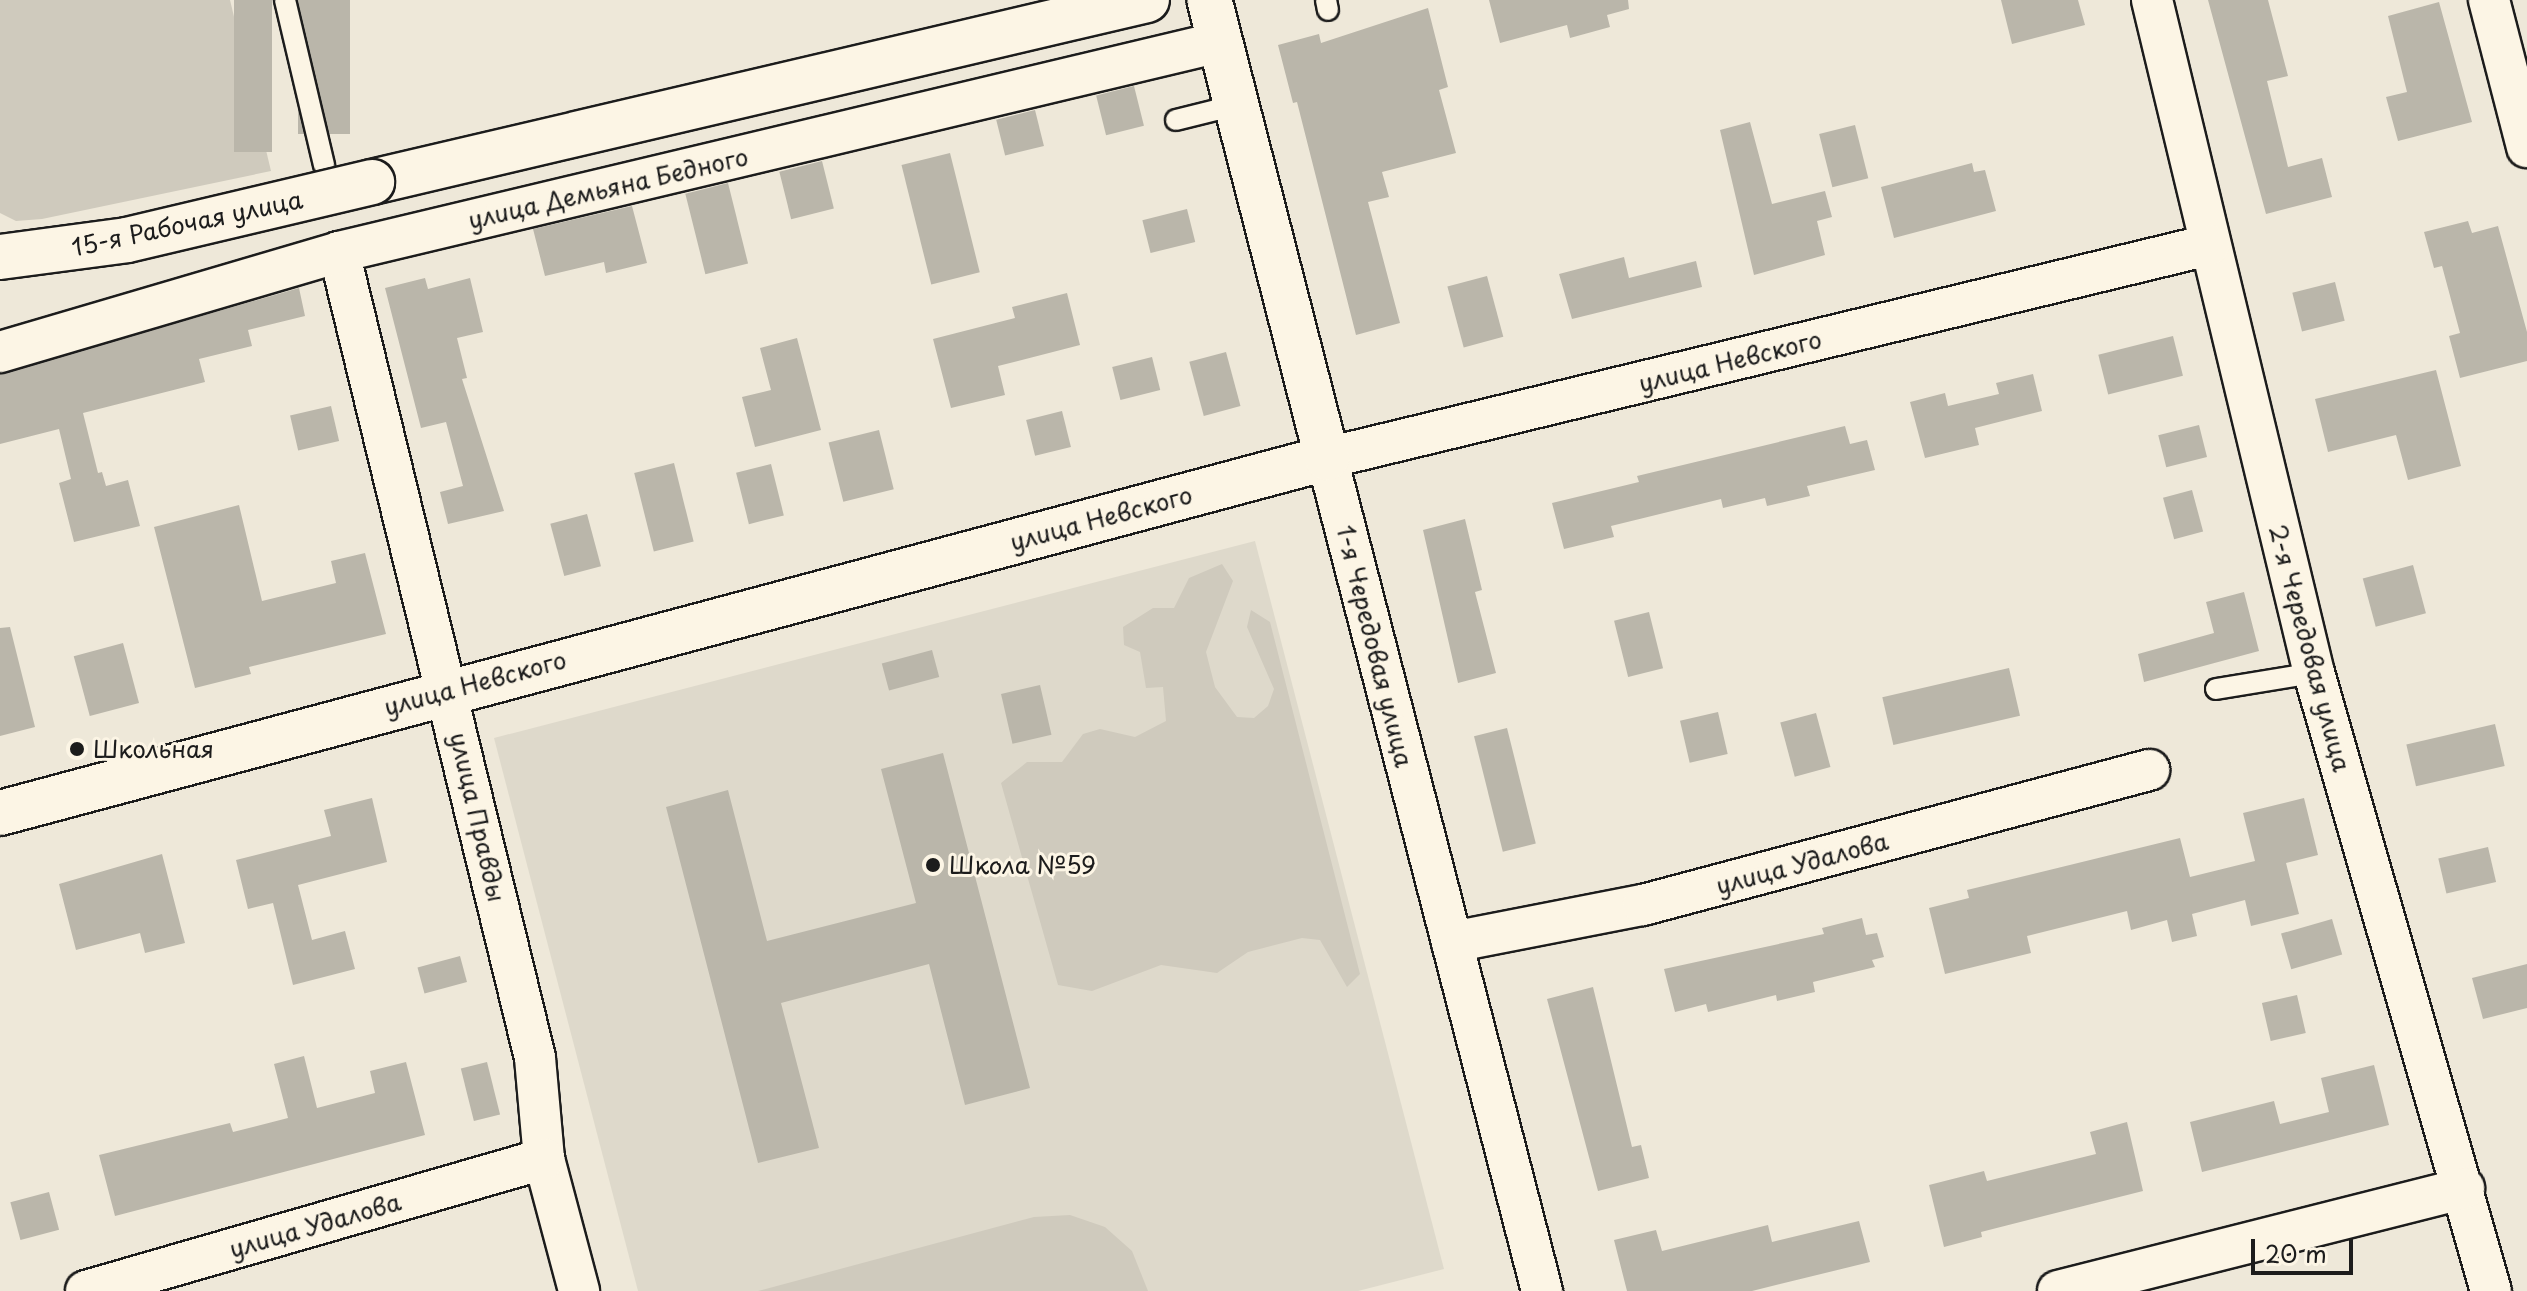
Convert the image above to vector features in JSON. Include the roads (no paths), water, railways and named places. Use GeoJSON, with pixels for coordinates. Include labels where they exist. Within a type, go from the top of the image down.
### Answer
{"type":"FeatureCollection","features":[{"type":"Feature","properties":{"kind":"main road","name":"15-я Рабочая улица"},"geometry":{"type":"LineString","coordinates":[[0,257],[127,240],[1147,0]]}},
{"type":"Feature","properties":{"kind":"main road","name":"1-я Чередовая улица"},"geometry":{"type":"LineString","coordinates":[[1209,0],[1327,458]]}},
{"type":"Feature","properties":{"kind":"main road","name":"улица Невского"},"geometry":{"type":"LineString","coordinates":[[0,813],[448,690],[1327,458]]}},
{"type":"Feature","properties":{"kind":"street","name":"2-я Чередовая улица"},"geometry":{"type":"LineString","coordinates":[[2152,0],[2314,673],[2464,1188],[2491,1291]]}},
{"type":"Feature","properties":{"kind":"street"},"geometry":{"type":"LineString","coordinates":[[2489,0],[2527,147]]}},
{"type":"Feature","properties":{"kind":"street","name":"улица Демьяна Бедного"},"geometry":{"type":"LineString","coordinates":[[0,352],[337,243],[1220,42]]}},
{"type":"Feature","properties":{"kind":"street","name":"улица Правды"},"geometry":{"type":"LineString","coordinates":[[337,243],[535,1058],[544,1159],[579,1291]]}},
{"type":"Feature","properties":{"kind":"street","name":"улица Невского"},"geometry":{"type":"LineString","coordinates":[[1327,458],[2209,245]]}},
{"type":"Feature","properties":{"kind":"street","name":"1-я Чередовая улица"},"geometry":{"type":"LineString","coordinates":[[1327,458],[1542,1291]]}},
{"type":"Feature","properties":{"kind":"street","name":"улица Удалова"},"geometry":{"type":"LineString","coordinates":[[1452,942],[1643,905],[2149,770]]}},
{"type":"Feature","properties":{"kind":"street","name":"улица Удалова"},"geometry":{"type":"LineString","coordinates":[[86,1291],[544,1159]]}},
{"type":"Feature","properties":{"kind":"street"},"geometry":{"type":"LineString","coordinates":[[2058,1291],[2464,1188]]}},
{"type":"Feature","properties":{"kind":"lane"},"geometry":{"type":"LineString","coordinates":[[285,0],[324,165]]}},
{"type":"Feature","properties":{"kind":"lane"},"geometry":{"type":"LineString","coordinates":[[1176,120],[1236,105]]}},
{"type":"Feature","properties":{"kind":"lane"},"geometry":{"type":"LineString","coordinates":[[2216,689],[2314,673]]}},
{"type":"Feature","properties":{"kind":"place","name":"Школьная"},"geometry":{"type":"Point","coordinates":[77,749]}},
{"type":"Feature","properties":{"kind":"place","name":"Школа №59"},"geometry":{"type":"Point","coordinates":[933,865]}}]}
